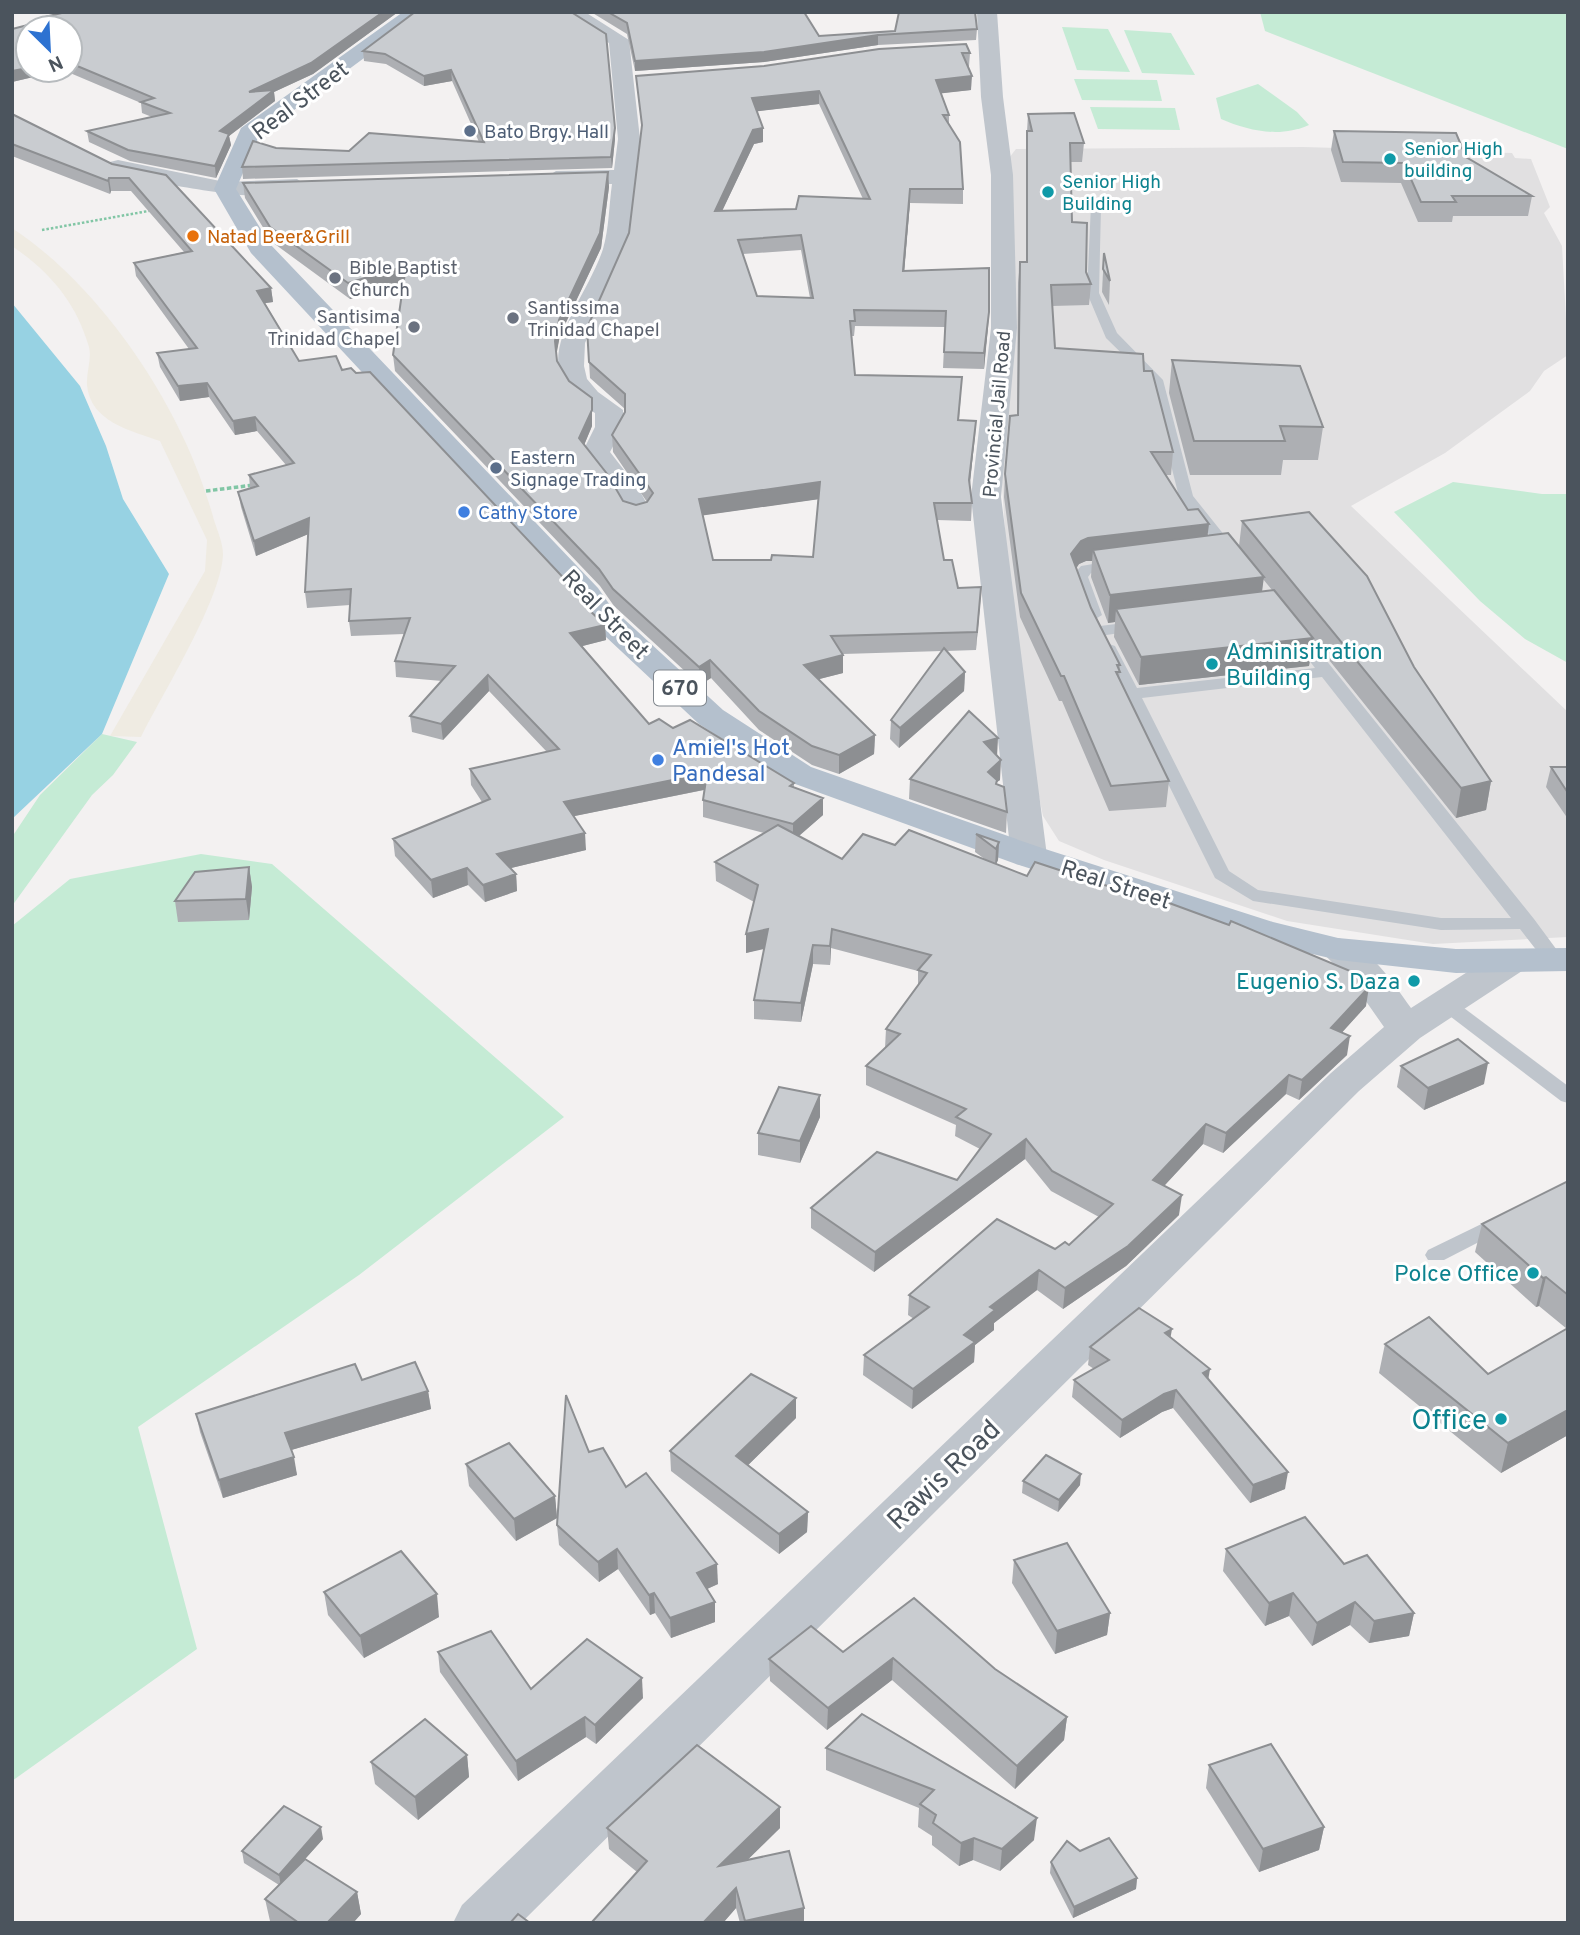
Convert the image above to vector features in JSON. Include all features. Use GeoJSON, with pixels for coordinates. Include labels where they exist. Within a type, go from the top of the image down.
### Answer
{"type":"FeatureCollection","features":[{"type":"Feature","properties":{"kind":"main road","name":"Real Street"},"geometry":{"type":"LineString","coordinates":[[416,12],[249,133],[225,189],[260,248],[364,355],[587,595],[601,614],[711,717],[799,774],[1029,856],[1262,931],[1338,949],[1415,959],[1540,951]]}},
{"type":"Feature","properties":{"kind":"street"},"geometry":{"type":"LineString","coordinates":[[570,12],[619,40],[632,80],[629,139],[615,248],[572,342],[571,366],[574,380],[589,398],[609,410],[610,427],[596,453],[624,488],[636,511]]}},
{"type":"Feature","properties":{"kind":"street","name":"Provincial Jail Road"},"geometry":{"type":"LineString","coordinates":[[987,12],[982,48],[1002,174],[1004,328],[986,497],[1029,856]]}},
{"type":"Feature","properties":{"kind":"street"},"geometry":{"type":"LineString","coordinates":[[100,158],[123,169],[225,189],[326,186]]}},
{"type":"Feature","properties":{"kind":"street"},"geometry":{"type":"LineString","coordinates":[[538,178],[624,177]]}},
{"type":"Feature","properties":{"kind":"street"},"geometry":{"type":"LineString","coordinates":[[1338,949],[1370,979],[1406,1029]]}},
{"type":"Feature","properties":{"kind":"street","name":"Rawis Road"},"geometry":{"type":"LineString","coordinates":[[482,1923],[1326,1100],[1406,1029],[1445,1003],[1540,951]]}},
{"type":"Feature","properties":{"kind":"lane"},"geometry":{"type":"LineString","coordinates":[[1095,207],[1093,293],[1111,334],[1156,380],[1186,497],[1246,571]]}},
{"type":"Feature","properties":{"kind":"lane"},"geometry":{"type":"LineString","coordinates":[[1205,555],[1231,552]]}},
{"type":"Feature","properties":{"kind":"lane"},"geometry":{"type":"LineString","coordinates":[[1139,563],[1086,569],[1080,577],[1100,631],[1221,874],[1253,895],[1441,924],[1540,951]]}},
{"type":"Feature","properties":{"kind":"lane"},"geometry":{"type":"LineString","coordinates":[[1285,620],[1540,951]]}},
{"type":"Feature","properties":{"kind":"lane"},"geometry":{"type":"LineString","coordinates":[[1100,631],[1154,625]]}},
{"type":"Feature","properties":{"kind":"lane"},"geometry":{"type":"LineString","coordinates":[[1131,694],[1326,672]]}},
{"type":"Feature","properties":{"kind":"lane"},"geometry":{"type":"LineString","coordinates":[[1445,1003],[1568,1096]]}},
{"type":"Feature","properties":{"kind":"lane"},"geometry":{"type":"LineString","coordinates":[[1436,1255],[1520,1212]]}},
{"type":"Feature","properties":{"kind":"path"},"geometry":{"type":"LineString","coordinates":[[42,230],[159,208]]}},
{"type":"Feature","properties":{"kind":"path"},"geometry":{"type":"LineString","coordinates":[[206,491],[260,484]]}},
{"type":"Feature","properties":{"kind":"shaded area"},"geometry":{"type":"Polygon","coordinates":[[[1303,147],[1512,153],[1515,158],[1531,159],[1550,207],[1544,213],[1562,246],[1568,355],[1544,371],[1530,391],[1445,453],[1351,506],[1568,712],[1568,937],[1433,944],[1287,921],[1104,860],[1059,841],[1043,816],[1000,605],[1005,533],[1001,467],[1009,158],[1016,149],[1303,147]]]}},
{"type":"Feature","properties":{"kind":"green space"},"geometry":{"type":"Polygon","coordinates":[[[1260,12],[1568,12],[1568,149],[1265,31],[1260,12]]]}},
{"type":"Feature","properties":{"kind":"green space"},"geometry":{"type":"Polygon","coordinates":[[[1062,27],[1108,29],[1130,72],[1077,70],[1062,27]]]}},
{"type":"Feature","properties":{"kind":"green space"},"geometry":{"type":"Polygon","coordinates":[[[1124,30],[1171,33],[1195,75],[1142,73],[1124,30]]]}},
{"type":"Feature","properties":{"kind":"green space"},"geometry":{"type":"Polygon","coordinates":[[[1074,79],[1157,80],[1162,101],[1082,100],[1074,79]]]}},
{"type":"Feature","properties":{"kind":"green space"},"geometry":{"type":"Polygon","coordinates":[[[1258,84],[1297,112],[1309,125],[1276,132],[1242,127],[1221,119],[1216,98],[1258,84]]]}},
{"type":"Feature","properties":{"kind":"green space"},"geometry":{"type":"Polygon","coordinates":[[[1090,107],[1175,108],[1180,130],[1098,129],[1090,107]]]}},
{"type":"Feature","properties":{"kind":"green space"},"geometry":{"type":"Polygon","coordinates":[[[1453,482],[1542,494],[1568,494],[1568,663],[1525,639],[1480,601],[1394,512],[1453,482]]]}},
{"type":"Feature","properties":{"kind":"green space"},"geometry":{"type":"Polygon","coordinates":[[[102,734],[137,742],[113,775],[92,795],[12,906],[12,837],[40,795],[102,734]]]}},
{"type":"Feature","properties":{"kind":"green space"},"geometry":{"type":"Polygon","coordinates":[[[201,854],[272,864],[564,1117],[359,1275],[138,1427],[197,1649],[12,1781],[12,926],[70,879],[201,854]]]}},
{"type":"Feature","properties":{"kind":"sand"},"geometry":{"type":"Polygon","coordinates":[[[12,228],[46,253],[78,283],[108,317],[135,354],[181,433],[199,473],[222,544],[220,573],[213,595],[190,646],[141,737],[110,736],[205,571],[207,540],[160,441],[125,429],[96,408],[87,385],[89,347],[77,316],[50,278],[12,246],[12,228]]]}},
{"type":"Feature","properties":{"kind":"water"},"geometry":{"type":"Polygon","coordinates":[[[12,303],[80,386],[106,446],[123,499],[169,574],[102,734],[12,819],[12,303]]]}},
{"type":"Feature","properties":{"kind":"building"},"geometry":{"type":"Polygon","coordinates":[[[383,12],[311,63],[249,92],[274,90],[220,131],[229,134],[215,166],[128,150],[87,131],[170,113],[141,102],[154,98],[84,69],[84,14],[58,14],[383,12]]]}},
{"type":"Feature","properties":{"kind":"building"},"geometry":{"type":"Polygon","coordinates":[[[415,12],[571,12],[606,34],[615,128],[611,157],[242,167],[253,141],[276,148],[349,151],[369,133],[484,142],[451,70],[424,76],[385,54],[363,51],[415,12]]]}},
{"type":"Feature","properties":{"kind":"building"},"geometry":{"type":"Polygon","coordinates":[[[608,12],[804,12],[819,36],[895,31],[899,12],[975,12],[977,29],[878,35],[764,52],[635,61],[627,23],[608,12]]]}},
{"type":"Feature","properties":{"kind":"building"},"geometry":{"type":"Polygon","coordinates":[[[14,28],[12,71],[12,29],[14,28]]]}},
{"type":"Feature","properties":{"kind":"building"},"geometry":{"type":"Polygon","coordinates":[[[966,44],[970,53],[962,53],[972,76],[936,80],[949,115],[943,115],[960,142],[963,189],[910,189],[903,271],[989,268],[989,312],[984,353],[944,352],[946,311],[854,310],[855,321],[850,321],[855,375],[962,377],[958,420],[976,421],[969,480],[972,503],[934,503],[944,560],[952,560],[958,588],[981,587],[977,632],[831,636],[843,655],[804,665],[875,735],[839,755],[812,746],[759,711],[710,660],[699,667],[613,589],[599,569],[393,355],[406,266],[348,283],[270,227],[243,183],[608,172],[600,233],[559,320],[555,341],[557,361],[569,381],[592,398],[592,410],[579,438],[608,475],[623,501],[636,505],[647,502],[653,493],[612,435],[625,412],[625,394],[589,362],[587,328],[629,233],[642,125],[636,76],[764,66],[879,49],[966,44]],[[819,91],[752,98],[763,128],[753,130],[715,211],[796,209],[799,196],[870,199],[819,91]],[[801,235],[738,240],[757,296],[813,298],[801,235]],[[820,482],[699,499],[713,560],[771,560],[772,555],[813,557],[820,482]]]}},
{"type":"Feature","properties":{"kind":"building"},"geometry":{"type":"Polygon","coordinates":[[[1074,113],[1084,143],[1070,143],[1072,222],[1087,223],[1086,272],[1091,284],[1051,285],[1055,348],[1143,354],[1144,371],[1152,371],[1173,452],[1151,452],[1188,510],[1198,509],[1209,524],[1088,538],[1081,541],[1071,554],[1091,608],[1120,665],[1117,665],[1120,672],[1116,672],[1169,781],[1111,786],[1064,676],[1061,676],[1021,593],[1005,474],[1010,416],[1018,415],[1020,262],[1027,262],[1027,131],[1032,131],[1028,114],[1074,113]]]}},
{"type":"Feature","properties":{"kind":"building"},"geometry":{"type":"Polygon","coordinates":[[[12,114],[112,164],[166,175],[271,288],[257,291],[299,361],[336,356],[342,370],[351,368],[356,373],[370,372],[573,588],[587,608],[605,625],[570,633],[649,724],[659,719],[673,728],[690,720],[794,783],[790,786],[823,798],[793,824],[703,800],[707,773],[564,802],[585,833],[497,854],[516,874],[483,885],[467,868],[431,880],[393,839],[490,799],[470,769],[559,749],[488,675],[441,724],[410,716],[455,666],[395,661],[410,618],[349,621],[351,589],[305,592],[309,518],[254,541],[238,492],[258,486],[249,475],[294,463],[255,417],[233,421],[207,383],[178,386],[157,353],[197,348],[134,263],[192,251],[129,178],[109,178],[108,181],[12,144],[12,114]]]}},
{"type":"Feature","properties":{"kind":"building"},"geometry":{"type":"Polygon","coordinates":[[[1334,131],[1456,133],[1466,157],[1532,196],[1452,196],[1456,202],[1421,202],[1404,163],[1343,162],[1334,131]]]}},
{"type":"Feature","properties":{"kind":"building"},"geometry":{"type":"Polygon","coordinates":[[[1104,253],[1110,281],[1103,269],[1104,253]]]}},
{"type":"Feature","properties":{"kind":"building"},"geometry":{"type":"Polygon","coordinates":[[[1172,360],[1300,366],[1323,427],[1280,426],[1285,441],[1194,441],[1172,360]]]}},
{"type":"Feature","properties":{"kind":"building"},"geometry":{"type":"Polygon","coordinates":[[[1309,512],[1367,576],[1414,667],[1491,781],[1461,788],[1242,521],[1309,512]]]}},
{"type":"Feature","properties":{"kind":"building"},"geometry":{"type":"Polygon","coordinates":[[[1228,533],[1264,577],[1110,595],[1093,550],[1228,533]]]}},
{"type":"Feature","properties":{"kind":"building"},"geometry":{"type":"Polygon","coordinates":[[[1274,590],[1313,638],[1141,657],[1116,609],[1274,590]]]}},
{"type":"Feature","properties":{"kind":"building"},"geometry":{"type":"Polygon","coordinates":[[[944,648],[965,672],[900,728],[891,720],[944,648]]]}},
{"type":"Feature","properties":{"kind":"building"},"geometry":{"type":"Polygon","coordinates":[[[969,711],[998,738],[984,742],[1001,760],[988,772],[997,780],[996,784],[1004,787],[1007,812],[910,779],[969,711]]]}},
{"type":"Feature","properties":{"kind":"building"},"geometry":{"type":"Polygon","coordinates":[[[1551,767],[1568,767],[1568,793],[1551,767]]]}},
{"type":"Feature","properties":{"kind":"building"},"geometry":{"type":"Polygon","coordinates":[[[778,825],[842,859],[863,834],[895,845],[909,830],[1027,876],[1035,862],[1147,899],[1150,896],[1229,925],[1231,921],[1362,976],[1369,987],[1331,1028],[1350,1036],[1302,1080],[1289,1075],[1226,1133],[1206,1124],[1153,1180],[1182,1195],[1128,1246],[1065,1288],[1039,1270],[990,1307],[995,1310],[964,1335],[975,1342],[913,1389],[864,1355],[929,1307],[909,1295],[997,1219],[1055,1249],[1065,1242],[1069,1245],[1113,1204],[1052,1171],[1026,1139],[875,1252],[811,1208],[877,1152],[957,1180],[991,1134],[956,1117],[966,1109],[866,1066],[900,1034],[886,1029],[927,973],[918,970],[931,955],[832,929],[830,946],[813,945],[801,1003],[754,1000],[768,929],[746,934],[758,885],[715,862],[778,825]]]}},
{"type":"Feature","properties":{"kind":"building"},"geometry":{"type":"Polygon","coordinates":[[[976,834],[999,842],[996,849],[976,834]]]}},
{"type":"Feature","properties":{"kind":"building"},"geometry":{"type":"Polygon","coordinates":[[[249,867],[246,899],[175,901],[195,872],[249,867]]]}},
{"type":"Feature","properties":{"kind":"building"},"geometry":{"type":"Polygon","coordinates":[[[1458,1039],[1488,1063],[1428,1088],[1401,1066],[1458,1039]]]}},
{"type":"Feature","properties":{"kind":"building"},"geometry":{"type":"Polygon","coordinates":[[[779,1087],[820,1095],[800,1141],[758,1133],[779,1087]]]}},
{"type":"Feature","properties":{"kind":"building"},"geometry":{"type":"Polygon","coordinates":[[[1568,1181],[1568,1295],[1546,1277],[1543,1278],[1482,1224],[1568,1181]]]}},
{"type":"Feature","properties":{"kind":"building"},"geometry":{"type":"Polygon","coordinates":[[[1139,1308],[1172,1329],[1165,1333],[1210,1369],[1203,1373],[1288,1472],[1253,1485],[1176,1390],[1164,1394],[1122,1420],[1074,1380],[1109,1360],[1090,1347],[1139,1308]]]}},
{"type":"Feature","properties":{"kind":"building"},"geometry":{"type":"Polygon","coordinates":[[[1429,1317],[1488,1374],[1568,1328],[1568,1410],[1508,1443],[1385,1344],[1429,1317]]]}},
{"type":"Feature","properties":{"kind":"building"},"geometry":{"type":"Polygon","coordinates":[[[415,1362],[428,1391],[285,1433],[294,1457],[219,1480],[196,1414],[355,1364],[362,1380],[415,1362]]]}},
{"type":"Feature","properties":{"kind":"building"},"geometry":{"type":"Polygon","coordinates":[[[751,1374],[796,1398],[736,1456],[808,1512],[779,1534],[670,1451],[751,1374]]]}},
{"type":"Feature","properties":{"kind":"building"},"geometry":{"type":"Polygon","coordinates":[[[566,1395],[589,1452],[603,1448],[626,1487],[646,1473],[717,1564],[697,1573],[715,1602],[670,1618],[654,1593],[649,1595],[617,1549],[598,1562],[557,1525],[566,1395]]]}},
{"type":"Feature","properties":{"kind":"building"},"geometry":{"type":"Polygon","coordinates":[[[509,1443],[555,1496],[514,1519],[466,1464],[509,1443]]]}},
{"type":"Feature","properties":{"kind":"building"},"geometry":{"type":"Polygon","coordinates":[[[1046,1455],[1081,1474],[1059,1500],[1023,1481],[1046,1455]]]}},
{"type":"Feature","properties":{"kind":"building"},"geometry":{"type":"Polygon","coordinates":[[[1305,1517],[1344,1564],[1367,1555],[1414,1613],[1374,1621],[1355,1602],[1317,1623],[1293,1593],[1269,1603],[1226,1549],[1305,1517]]]}},
{"type":"Feature","properties":{"kind":"building"},"geometry":{"type":"Polygon","coordinates":[[[1067,1543],[1110,1613],[1057,1631],[1014,1560],[1067,1543]]]}},
{"type":"Feature","properties":{"kind":"building"},"geometry":{"type":"Polygon","coordinates":[[[401,1551],[437,1594],[360,1636],[324,1592],[401,1551]]]}},
{"type":"Feature","properties":{"kind":"building"},"geometry":{"type":"Polygon","coordinates":[[[914,1598],[995,1669],[1067,1717],[1017,1766],[893,1658],[828,1708],[769,1659],[811,1626],[843,1652],[914,1598]]]}},
{"type":"Feature","properties":{"kind":"building"},"geometry":{"type":"Polygon","coordinates":[[[491,1631],[531,1689],[587,1639],[642,1678],[595,1725],[585,1717],[516,1761],[438,1652],[491,1631]]]}},
{"type":"Feature","properties":{"kind":"building"},"geometry":{"type":"Polygon","coordinates":[[[862,1714],[1037,1818],[1002,1849],[974,1838],[961,1843],[933,1823],[936,1815],[920,1804],[934,1790],[826,1748],[862,1714]]]}},
{"type":"Feature","properties":{"kind":"building"},"geometry":{"type":"Polygon","coordinates":[[[425,1719],[467,1755],[415,1797],[371,1762],[425,1719]]]}},
{"type":"Feature","properties":{"kind":"building"},"geometry":{"type":"Polygon","coordinates":[[[1271,1744],[1324,1827],[1263,1849],[1209,1765],[1271,1744]]]}},
{"type":"Feature","properties":{"kind":"building"},"geometry":{"type":"Polygon","coordinates":[[[697,1745],[780,1807],[719,1866],[789,1851],[804,1908],[745,1921],[736,1888],[703,1923],[592,1922],[647,1861],[607,1828],[697,1745]]]}},
{"type":"Feature","properties":{"kind":"building"},"geometry":{"type":"Polygon","coordinates":[[[284,1806],[321,1827],[279,1875],[242,1851],[284,1806]]]}},
{"type":"Feature","properties":{"kind":"building"},"geometry":{"type":"Polygon","coordinates":[[[1109,1838],[1137,1878],[1074,1907],[1051,1862],[1067,1841],[1080,1851],[1109,1838]]]}},
{"type":"Feature","properties":{"kind":"building"},"geometry":{"type":"Polygon","coordinates":[[[305,1859],[357,1892],[327,1923],[299,1923],[265,1899],[305,1859]]]}},
{"type":"Feature","properties":{"kind":"building"},"geometry":{"type":"Polygon","coordinates":[[[518,1914],[530,1923],[510,1923],[518,1914]]]}},
{"type":"Feature","properties":{"kind":"place","name":"Bato Brgy. Hall"},"geometry":{"type":"Point","coordinates":[470,131]}},
{"type":"Feature","properties":{"kind":"place","name":"Senior High building"},"geometry":{"type":"Point","coordinates":[1390,159]}},
{"type":"Feature","properties":{"kind":"place","name":"Senior High Building"},"geometry":{"type":"Point","coordinates":[1048,192]}},
{"type":"Feature","properties":{"kind":"place","name":"Natad Beer&Grill"},"geometry":{"type":"Point","coordinates":[193,236]}},
{"type":"Feature","properties":{"kind":"place","name":"Bible Baptist Church"},"geometry":{"type":"Point","coordinates":[335,278]}},
{"type":"Feature","properties":{"kind":"place","name":"Santissima Trinidad Chapel"},"geometry":{"type":"Point","coordinates":[513,318]}},
{"type":"Feature","properties":{"kind":"place","name":"Santisima Trinidad Chapel"},"geometry":{"type":"Point","coordinates":[414,327]}},
{"type":"Feature","properties":{"kind":"place","name":"Eastern Signage Trading"},"geometry":{"type":"Point","coordinates":[496,468]}},
{"type":"Feature","properties":{"kind":"place","name":"Cathy Store"},"geometry":{"type":"Point","coordinates":[464,512]}},
{"type":"Feature","properties":{"kind":"place","name":"Adminisitration Building"},"geometry":{"type":"Point","coordinates":[1212,664]}},
{"type":"Feature","properties":{"kind":"place","name":"Amiel's Hot Pandesal"},"geometry":{"type":"Point","coordinates":[658,760]}},
{"type":"Feature","properties":{"kind":"place","name":"Eugenio S. Daza"},"geometry":{"type":"Point","coordinates":[1414,981]}},
{"type":"Feature","properties":{"kind":"place","name":"Polce Office"},"geometry":{"type":"Point","coordinates":[1533,1273]}},
{"type":"Feature","properties":{"kind":"place","name":"Office"},"geometry":{"type":"Point","coordinates":[1501,1419]}}]}
